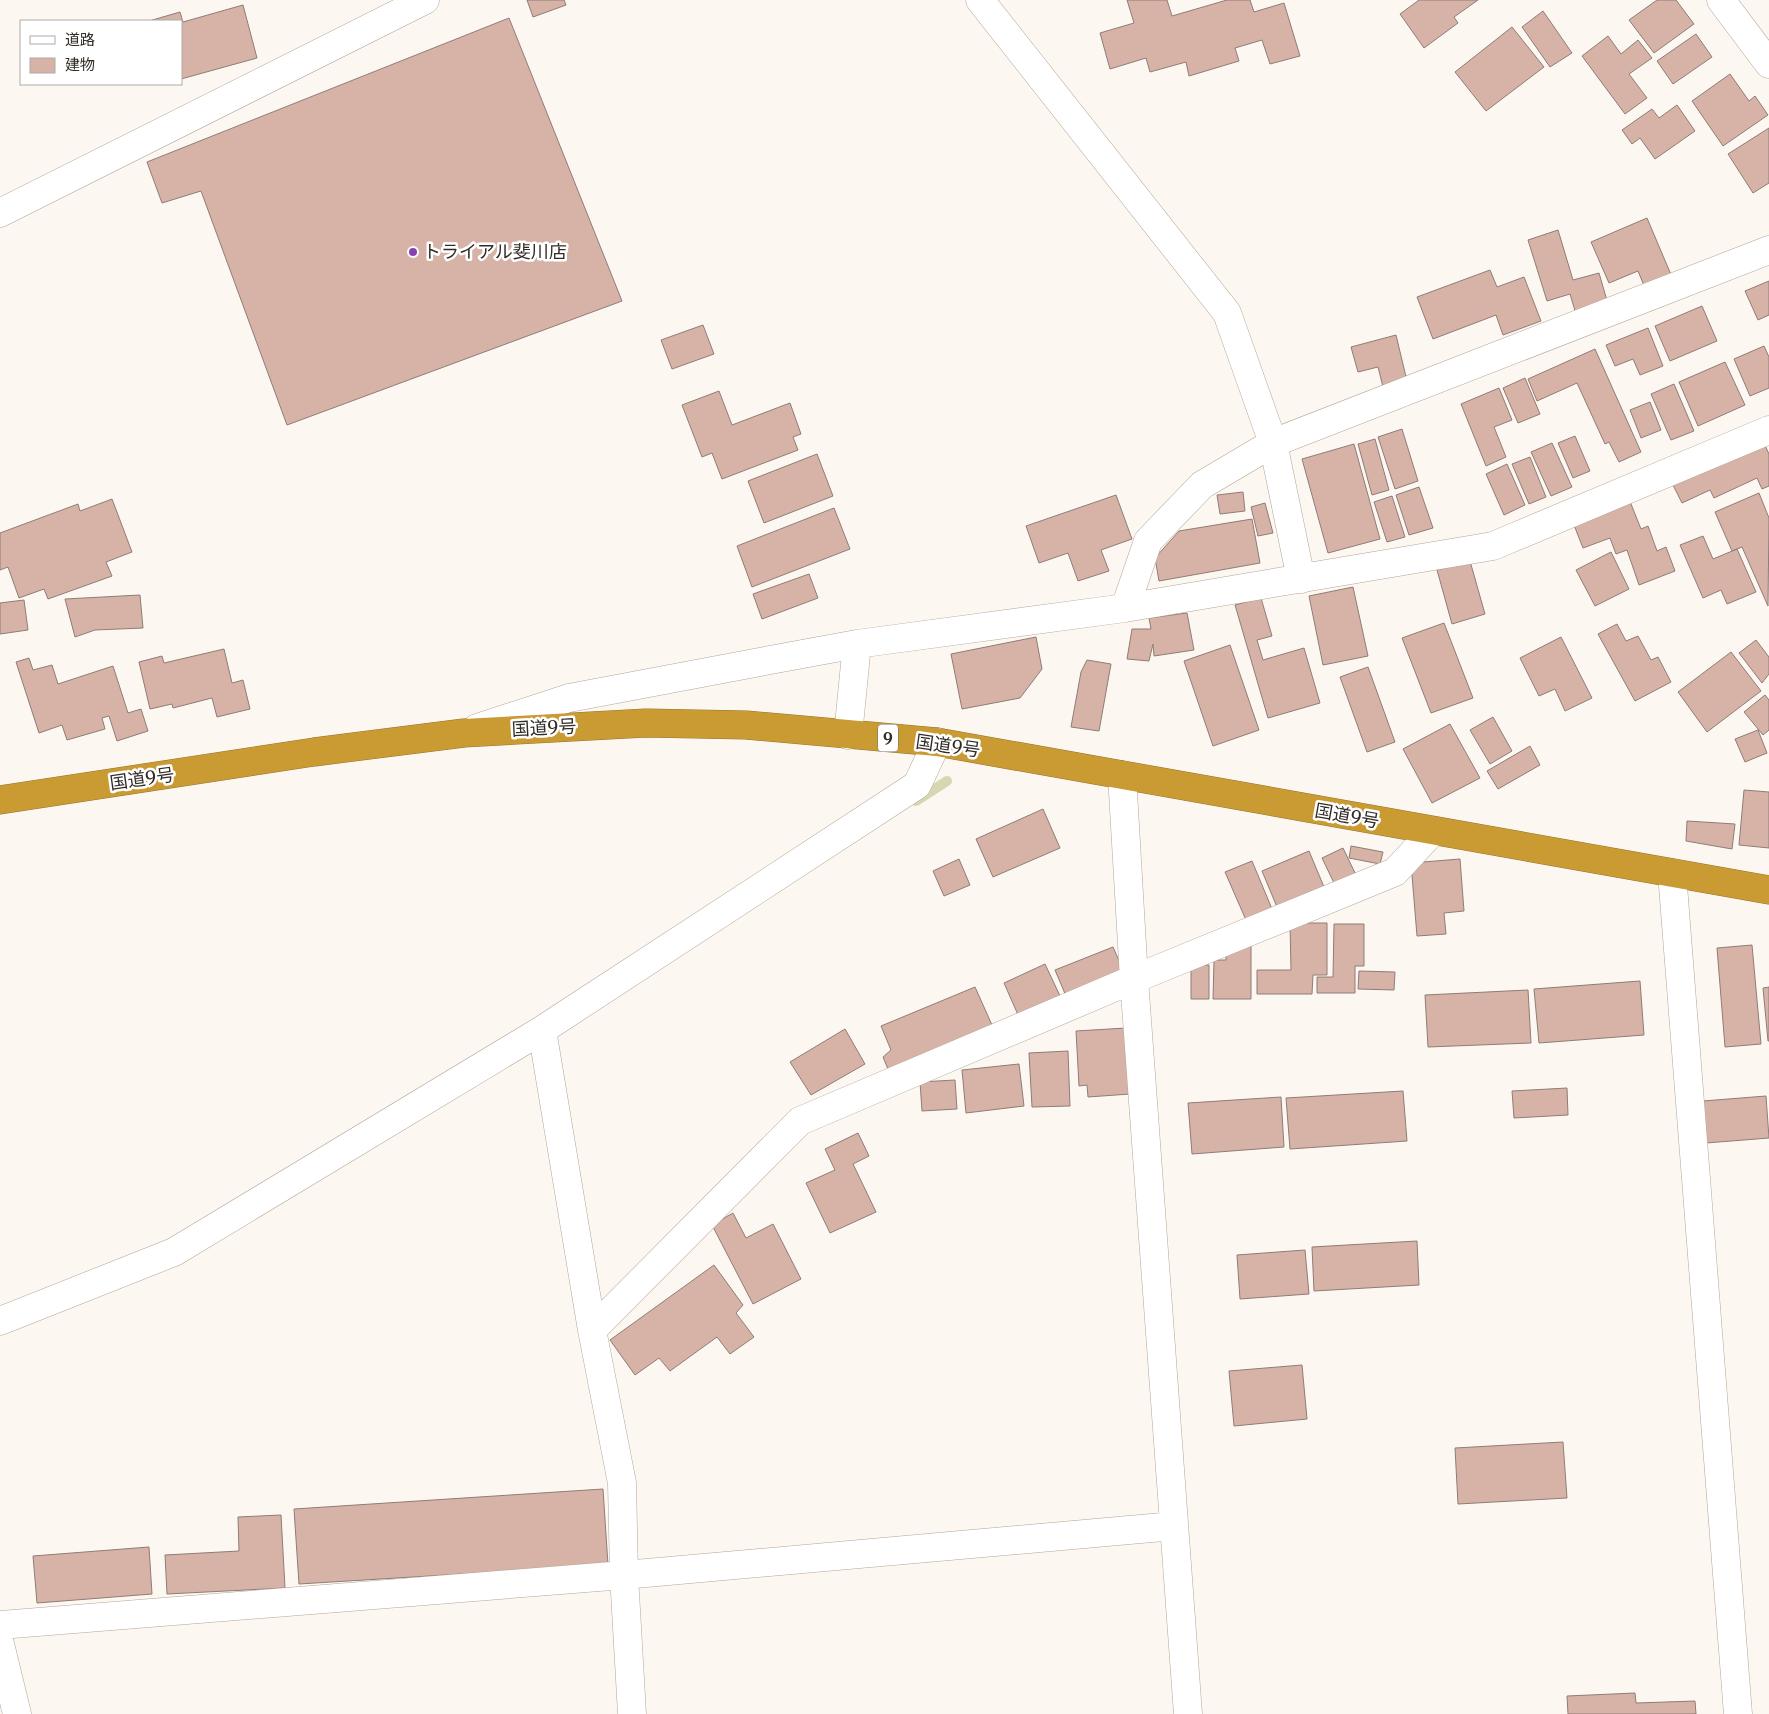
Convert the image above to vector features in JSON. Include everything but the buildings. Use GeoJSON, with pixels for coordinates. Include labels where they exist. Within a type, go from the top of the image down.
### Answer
{"type":"FeatureCollection","features":[{"type":"Feature","properties":{"kind":"highway","name":"国道9号"},"geometry":{"type":"LineString","coordinates":[[0,800],[314,752],[464,733],[646,723],[746,725],[937,742],[1769,890]]}},
{"type":"Feature","properties":{"kind":"street"},"geometry":{"type":"LineString","coordinates":[[0,213],[425,0]]}},
{"type":"Feature","properties":{"kind":"street"},"geometry":{"type":"LineString","coordinates":[[980,0],[1227,313],[1273,443],[1301,579]]}},
{"type":"Feature","properties":{"kind":"street"},"geometry":{"type":"LineString","coordinates":[[1721,0],[1769,64]]}},
{"type":"Feature","properties":{"kind":"street"},"geometry":{"type":"LineString","coordinates":[[1125,608],[1148,541],[1202,485],[1273,443],[1769,250]]}},
{"type":"Feature","properties":{"kind":"street"},"geometry":{"type":"LineString","coordinates":[[464,733],[569,698],[857,644],[1125,608],[1493,546],[1769,430]]}},
{"type":"Feature","properties":{"kind":"street"},"geometry":{"type":"LineString","coordinates":[[848,735],[857,644]]}},
{"type":"Feature","properties":{"kind":"street"},"geometry":{"type":"LineString","coordinates":[[0,1321],[174,1252],[542,1030],[918,785],[937,742]]}},
{"type":"Feature","properties":{"kind":"street"},"geometry":{"type":"LineString","coordinates":[[1122,775],[1134,979],[1188,1714]]}},
{"type":"Feature","properties":{"kind":"street"},"geometry":{"type":"LineString","coordinates":[[592,1330],[800,1121],[1134,979],[1395,872],[1433,831]]}},
{"type":"Feature","properties":{"kind":"street"},"geometry":{"type":"LineString","coordinates":[[1672,873],[1738,1714]]}},
{"type":"Feature","properties":{"kind":"street"},"geometry":{"type":"LineString","coordinates":[[542,1030],[592,1330],[622,1483],[624,1575],[632,1714]]}},
{"type":"Feature","properties":{"kind":"street"},"geometry":{"type":"LineString","coordinates":[[0,1625],[624,1575],[1174,1526]]}},
{"type":"Feature","properties":{"kind":"street"},"geometry":{"type":"LineString","coordinates":[[0,1644],[17,1714]]}},
{"type":"Feature","properties":{"kind":"waterway"},"geometry":{"type":"LineString","coordinates":[[916,801],[947,781]]}},
{"type":"Feature","properties":{"kind":"place","name":"トライアル斐川店"},"geometry":{"type":"Point","coordinates":[413,252]}}]}
